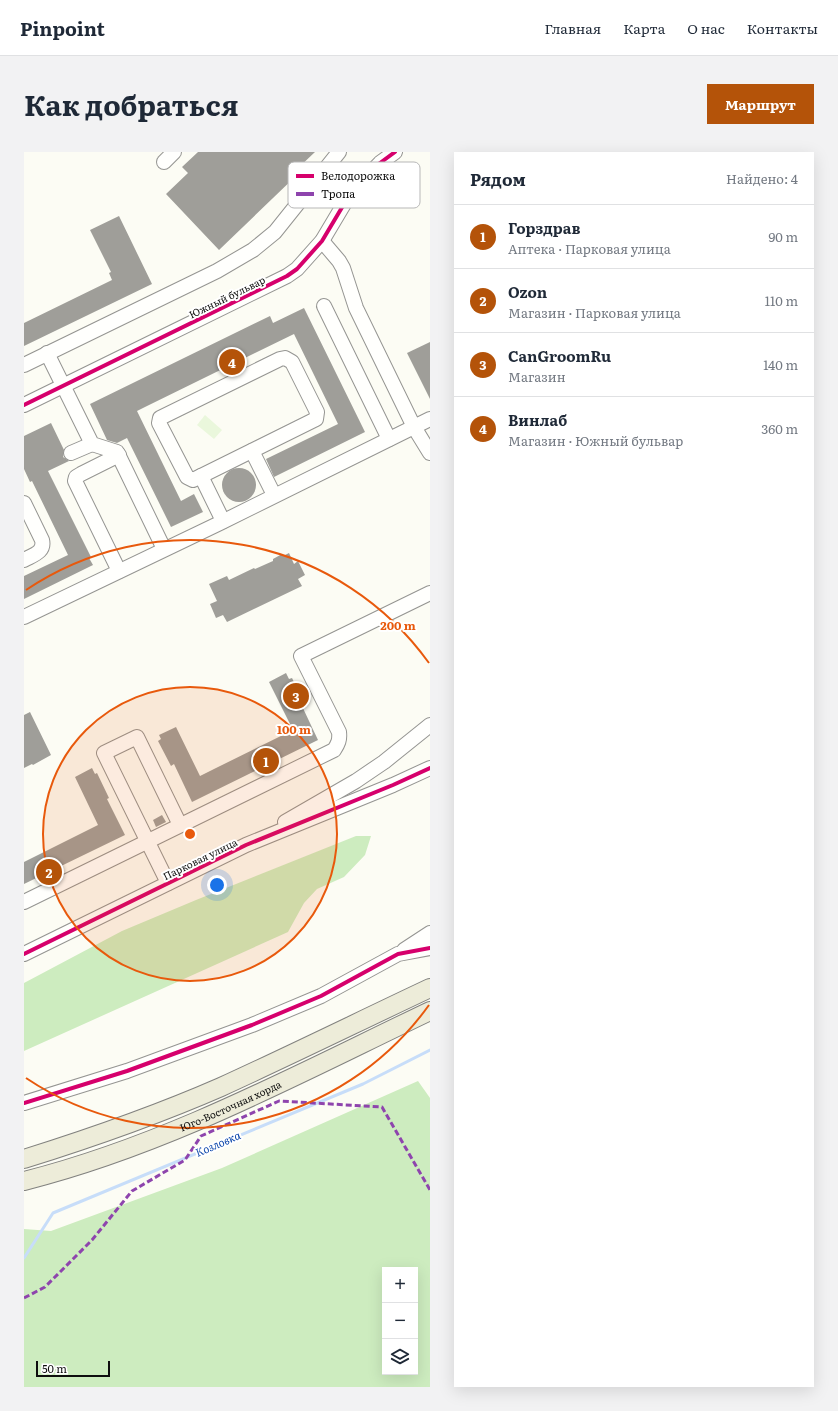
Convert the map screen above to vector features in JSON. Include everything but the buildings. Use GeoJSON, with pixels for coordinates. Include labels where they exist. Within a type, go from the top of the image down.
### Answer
{"type":"FeatureCollection","features":[{"type":"Feature","properties":{"kind":"main road","name":"Юго-Восточная хорда"},"geometry":{"type":"LineString","coordinates":[[24,1158],[139,1120],[220,1087],[430,988]]}},
{"type":"Feature","properties":{"kind":"main road","name":"Юго-Восточная хорда"},"geometry":{"type":"LineString","coordinates":[[24,1181],[62,1172],[150,1140],[228,1108],[430,1011]]}},
{"type":"Feature","properties":{"kind":"main road"},"geometry":{"type":"LineString","coordinates":[[24,1186],[62,1172]]}},
{"type":"Feature","properties":{"kind":"street"},"geometry":{"type":"LineString","coordinates":[[164,162],[174,152]]}},
{"type":"Feature","properties":{"kind":"street"},"geometry":{"type":"LineString","coordinates":[[331,162],[339,152]]}},
{"type":"Feature","properties":{"kind":"street","name":"Южный бульвар"},"geometry":{"type":"LineString","coordinates":[[381,162],[395,152]]}},
{"type":"Feature","properties":{"kind":"street"},"geometry":{"type":"LineString","coordinates":[[24,365],[217,271],[254,250],[275,232],[294,208]]}},
{"type":"Feature","properties":{"kind":"street","name":"Южный бульвар"},"geometry":{"type":"LineString","coordinates":[[24,405],[287,276],[297,269],[322,241],[342,208]]}},
{"type":"Feature","properties":{"kind":"street"},"geometry":{"type":"LineString","coordinates":[[322,241],[342,266],[356,308],[414,427],[430,453]]}},
{"type":"Feature","properties":{"kind":"street"},"geometry":{"type":"LineString","coordinates":[[324,306],[389,439]]}},
{"type":"Feature","properties":{"kind":"street"},"geometry":{"type":"LineString","coordinates":[[47,353],[92,444]]}},
{"type":"Feature","properties":{"kind":"street"},"geometry":{"type":"LineString","coordinates":[[280,359],[289,359],[292,362],[317,412],[316,419],[252,451],[193,480],[190,479],[185,475],[159,423],[160,418],[280,359]]}},
{"type":"Feature","properties":{"kind":"street"},"geometry":{"type":"LineString","coordinates":[[24,617],[223,521],[239,507],[257,498],[274,495],[430,419]]}},
{"type":"Feature","properties":{"kind":"street"},"geometry":{"type":"LineString","coordinates":[[71,453],[92,444],[117,452],[164,549]]}},
{"type":"Feature","properties":{"kind":"street"},"geometry":{"type":"LineString","coordinates":[[252,451],[274,495]]}},
{"type":"Feature","properties":{"kind":"street"},"geometry":{"type":"LineString","coordinates":[[119,455],[81,474],[76,477],[75,481],[119,571]]}},
{"type":"Feature","properties":{"kind":"street"},"geometry":{"type":"LineString","coordinates":[[201,476],[223,521]]}},
{"type":"Feature","properties":{"kind":"street"},"geometry":{"type":"LineString","coordinates":[[24,503],[43,545],[42,550],[24,560]]}},
{"type":"Feature","properties":{"kind":"street"},"geometry":{"type":"LineString","coordinates":[[24,902],[334,750],[338,745],[340,738],[339,732],[301,656],[430,593]]}},
{"type":"Feature","properties":{"kind":"street","name":"Парковая улица"},"geometry":{"type":"LineString","coordinates":[[246,846],[356,781],[384,762],[430,725]]}},
{"type":"Feature","properties":{"kind":"street"},"geometry":{"type":"LineString","coordinates":[[168,883],[104,753],[137,737],[180,825]]}},
{"type":"Feature","properties":{"kind":"street","name":"Парковая улица"},"geometry":{"type":"LineString","coordinates":[[24,954],[246,846],[393,785],[430,768]]}},
{"type":"Feature","properties":{"kind":"street"},"geometry":{"type":"LineString","coordinates":[[24,1103],[126,1071],[252,1025],[321,996],[398,954],[430,933]]}},
{"type":"Feature","properties":{"kind":"street"},"geometry":{"type":"LineString","coordinates":[[398,954],[430,948]]}},
{"type":"Feature","properties":{"kind":"green space"},"geometry":{"type":"Polygon","coordinates":[[[205,415],[222,430],[214,439],[197,425],[205,415]]]}},
{"type":"Feature","properties":{"kind":"green space"},"geometry":{"type":"Polygon","coordinates":[[[356,836],[371,836],[365,855],[344,877],[317,889],[304,903],[288,932],[24,1051],[24,983],[122,931],[356,836]]]}},
{"type":"Feature","properties":{"kind":"green space"},"geometry":{"type":"Polygon","coordinates":[[[418,1081],[430,1098],[430,1387],[24,1387],[24,1229],[51,1231],[222,1168],[418,1081]]]}},
{"type":"Feature","properties":{"kind":"waterway","name":"Козловка"},"geometry":{"type":"LineString","coordinates":[[24,1258],[53,1213],[363,1084],[430,1050]]}},
{"type":"Feature","properties":{"kind":"marked path"},"geometry":{"type":"LineString","coordinates":[[24,1298],[45,1287],[92,1240],[132,1191],[185,1160],[201,1136],[279,1101],[382,1107],[430,1190]]}},
{"type":"Feature","properties":{"kind":"cycle path"},"geometry":{"type":"LineString","coordinates":[[381,162],[395,152]]}},
{"type":"Feature","properties":{"kind":"cycle path"},"geometry":{"type":"LineString","coordinates":[[24,405],[287,276],[297,269],[322,241],[342,208]]}},
{"type":"Feature","properties":{"kind":"cycle path"},"geometry":{"type":"LineString","coordinates":[[24,954],[246,845],[393,785],[430,768]]}},
{"type":"Feature","properties":{"kind":"cycle path"},"geometry":{"type":"LineString","coordinates":[[24,1103],[127,1071],[252,1025],[321,996],[398,954],[430,948]]}},
{"type":"Feature","properties":{"kind":"place","name":"Винлаб"},"geometry":{"type":"Point","coordinates":[232,362]}},
{"type":"Feature","properties":{"kind":"place","name":"CanGroomRu"},"geometry":{"type":"Point","coordinates":[296,696]}},
{"type":"Feature","properties":{"kind":"place","name":"Горздрав"},"geometry":{"type":"Point","coordinates":[266,761]}},
{"type":"Feature","properties":{"kind":"place","name":"Ozon"},"geometry":{"type":"Point","coordinates":[49,872]}}]}
